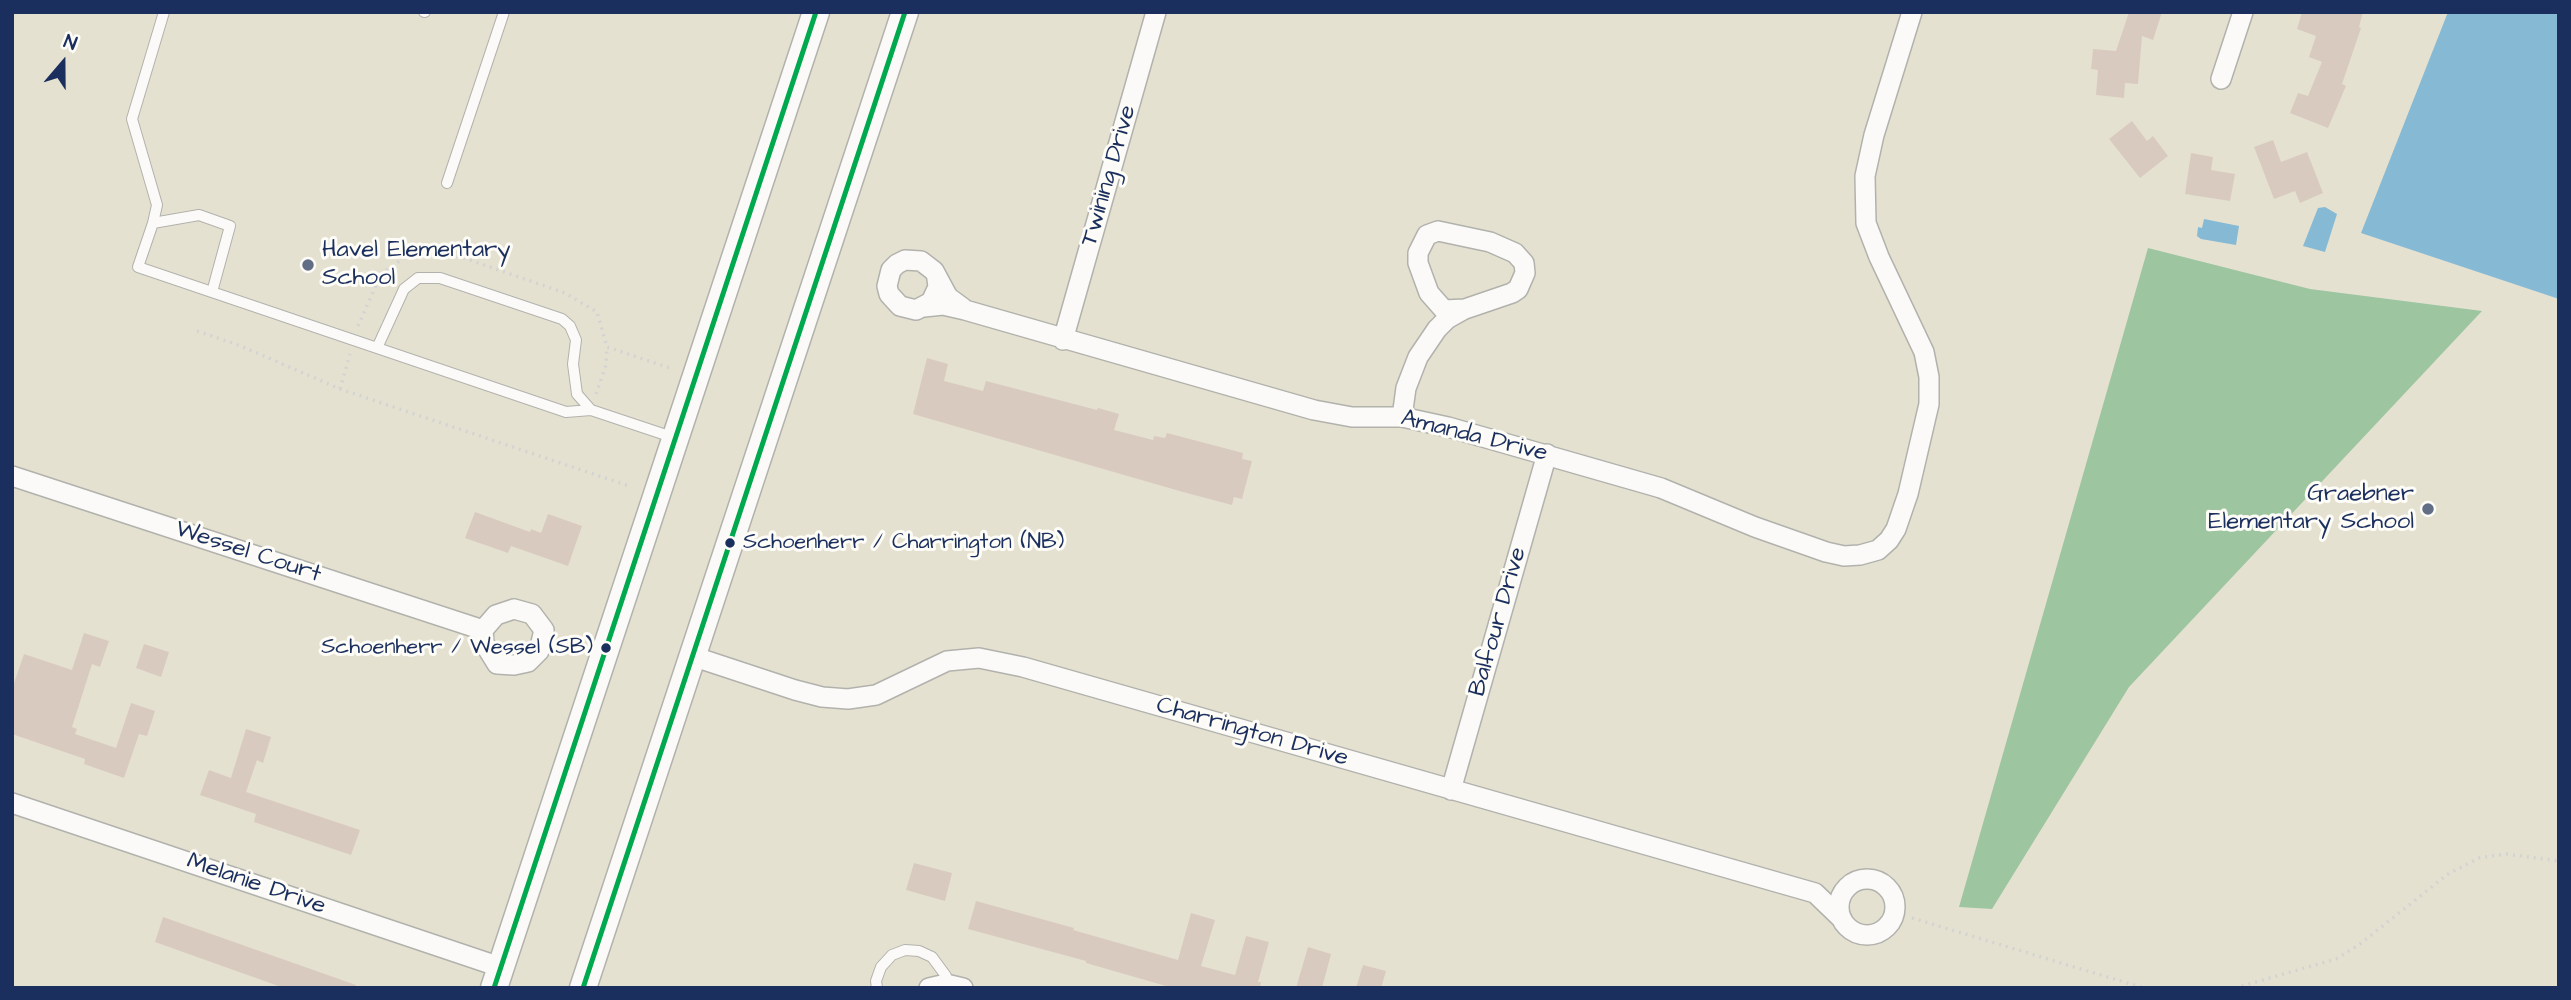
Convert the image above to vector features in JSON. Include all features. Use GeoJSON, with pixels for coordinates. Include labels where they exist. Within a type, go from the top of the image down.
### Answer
{"type":"FeatureCollection","features":[{"type":"Feature","properties":{"kind":"main road"},"geometry":{"type":"LineString","coordinates":[[497,978],[816,12]]}},
{"type":"Feature","properties":{"kind":"main road"},"geometry":{"type":"LineString","coordinates":[[583,988],[905,13]]}},
{"type":"Feature","properties":{"kind":"street","name":"Twining Drive"},"geometry":{"type":"LineString","coordinates":[[1063,340],[1156,12]]}},
{"type":"Feature","properties":{"kind":"street","name":"Amanda Drive"},"geometry":{"type":"LineString","coordinates":[[924,307],[943,305],[965,310],[1314,411],[1352,417],[1402,417],[1547,454],[1661,488],[1755,527],[1826,552],[1844,556],[1878,550],[1896,529],[1908,494],[1930,404],[1929,377],[1924,352],[1866,223],[1867,166],[1912,12]]}},
{"type":"Feature","properties":{"kind":"street"},"geometry":{"type":"LineString","coordinates":[[2221,79],[2243,12]]}},
{"type":"Feature","properties":{"kind":"street"},"geometry":{"type":"LineString","coordinates":[[1429,293],[1444,310],[1465,309],[1518,289],[1525,273],[1524,263],[1515,253],[1490,242],[1438,231],[1427,235],[1418,253],[1418,263],[1429,293],[1437,330]]}},
{"type":"Feature","properties":{"kind":"street"},"geometry":{"type":"LineString","coordinates":[[937,279],[936,295],[924,307],[908,309],[894,301],[887,286],[891,270],[905,260],[913,259],[929,265],[948,297],[965,310]]}},
{"type":"Feature","properties":{"kind":"street"},"geometry":{"type":"LineString","coordinates":[[1402,417],[1406,388],[1426,344],[1447,319],[1465,309]]}},
{"type":"Feature","properties":{"kind":"street","name":"Balfour Drive"},"geometry":{"type":"LineString","coordinates":[[1451,790],[1547,454]]}},
{"type":"Feature","properties":{"kind":"street","name":"Wessel Court"},"geometry":{"type":"LineString","coordinates":[[12,476],[483,630]]}},
{"type":"Feature","properties":{"kind":"street","name":"Charrington Drive"},"geometry":{"type":"LineString","coordinates":[[692,656],[795,691],[848,699],[876,695],[947,661],[979,658],[1023,667],[1815,893],[1856,933],[1875,934],[1890,923],[1895,913],[1894,897],[1882,883],[1865,879],[1815,893]]}},
{"type":"Feature","properties":{"kind":"street","name":"Melanie Drive"},"geometry":{"type":"LineString","coordinates":[[12,803],[497,978]]}},
{"type":"Feature","properties":{"kind":"street"},"geometry":{"type":"LineString","coordinates":[[1842,919],[1840,900],[1849,885]]}},
{"type":"Feature","properties":{"kind":"lane"},"geometry":{"type":"LineString","coordinates":[[164,12],[132,119],[157,205],[138,267],[565,412],[591,410],[676,438]]}},
{"type":"Feature","properties":{"kind":"lane"},"geometry":{"type":"LineString","coordinates":[[447,183],[504,12]]}},
{"type":"Feature","properties":{"kind":"lane"},"geometry":{"type":"LineString","coordinates":[[153,223],[199,215],[229,226],[212,292]]}},
{"type":"Feature","properties":{"kind":"lane"},"geometry":{"type":"LineString","coordinates":[[377,348],[404,289],[418,278],[440,278],[562,319],[570,326],[576,341],[573,365],[578,394],[591,410]]}},
{"type":"Feature","properties":{"kind":"lane"},"geometry":{"type":"LineString","coordinates":[[877,988],[876,981],[881,967],[892,955],[905,950],[919,951],[932,957],[946,976],[946,987]]}},
{"type":"Feature","properties":{"kind":"path"},"geometry":{"type":"LineString","coordinates":[[197,331],[241,346],[340,389],[629,486]]}},
{"type":"Feature","properties":{"kind":"path"},"geometry":{"type":"LineString","coordinates":[[591,410],[606,365],[607,347],[681,372]]}},
{"type":"Feature","properties":{"kind":"path"},"geometry":{"type":"LineString","coordinates":[[2235,988],[2336,959],[2360,944],[2448,874],[2479,858],[2507,854],[2559,861]]}},
{"type":"Feature","properties":{"kind":"path"},"geometry":{"type":"LineString","coordinates":[[1912,918],[2144,988]]}},
{"type":"Feature","properties":{"kind":"green space"},"geometry":{"type":"Polygon","coordinates":[[[2148,248],[2310,289],[2482,311],[2129,687],[1992,909],[1959,907],[2148,248]]]}},
{"type":"Feature","properties":{"kind":"water"},"geometry":{"type":"Polygon","coordinates":[[[2448,12],[2559,12],[2559,299],[2361,233],[2448,12]]]}},
{"type":"Feature","properties":{"kind":"water"},"geometry":{"type":"Polygon","coordinates":[[[2325,207],[2337,214],[2325,252],[2303,246],[2318,208],[2325,207]]]}},
{"type":"Feature","properties":{"kind":"water"},"geometry":{"type":"Polygon","coordinates":[[[2204,219],[2239,226],[2236,245],[2197,236],[2198,227],[2202,228],[2204,219]]]}},
{"type":"Feature","properties":{"kind":"building"},"geometry":{"type":"Polygon","coordinates":[[[2129,12],[2162,12],[2153,40],[2142,36],[2138,84],[2125,83],[2124,98],[2096,95],[2098,70],[2091,69],[2093,49],[2116,51],[2129,12]]]}},
{"type":"Feature","properties":{"kind":"building"},"geometry":{"type":"Polygon","coordinates":[[[2302,12],[2363,12],[2359,27],[2361,28],[2342,84],[2346,86],[2328,128],[2290,113],[2298,93],[2308,96],[2322,62],[2309,57],[2316,36],[2297,29],[2302,12]]]}},
{"type":"Feature","properties":{"kind":"building"},"geometry":{"type":"Polygon","coordinates":[[[2132,121],[2147,141],[2153,136],[2168,156],[2140,178],[2109,139],[2132,121]]]}},
{"type":"Feature","properties":{"kind":"building"},"geometry":{"type":"Polygon","coordinates":[[[2273,140],[2281,162],[2307,152],[2323,193],[2300,203],[2295,191],[2274,199],[2254,147],[2273,140]]]}},
{"type":"Feature","properties":{"kind":"building"},"geometry":{"type":"Polygon","coordinates":[[[2191,153],[2213,157],[2211,170],[2235,174],[2230,201],[2185,194],[2191,153]]]}},
{"type":"Feature","properties":{"kind":"building"},"geometry":{"type":"Polygon","coordinates":[[[927,358],[948,364],[944,381],[983,391],[986,381],[1119,414],[1114,430],[1153,440],[1154,436],[1165,438],[1167,433],[1243,453],[1242,459],[1252,461],[1242,499],[1234,497],[1232,505],[913,414],[927,358]]]}},
{"type":"Feature","properties":{"kind":"building"},"geometry":{"type":"Polygon","coordinates":[[[475,512],[530,532],[531,529],[541,533],[548,514],[582,526],[568,566],[511,546],[508,553],[465,538],[475,512]]]}},
{"type":"Feature","properties":{"kind":"building"},"geometry":{"type":"Polygon","coordinates":[[[84,633],[109,641],[100,667],[92,664],[72,727],[77,729],[75,734],[116,748],[131,703],[155,711],[147,736],[139,734],[124,778],[84,764],[85,759],[12,734],[12,689],[24,654],[72,670],[84,633]]]}},
{"type":"Feature","properties":{"kind":"building"},"geometry":{"type":"Polygon","coordinates":[[[144,644],[169,652],[161,677],[136,668],[144,644]]]}},
{"type":"Feature","properties":{"kind":"building"},"geometry":{"type":"Polygon","coordinates":[[[246,729],[271,737],[263,763],[257,760],[246,792],[360,830],[351,855],[254,822],[256,814],[200,795],[209,770],[231,778],[246,729]]]}},
{"type":"Feature","properties":{"kind":"building"},"geometry":{"type":"Polygon","coordinates":[[[914,863],[952,873],[945,901],[906,890],[914,863]]]}},
{"type":"Feature","properties":{"kind":"building"},"geometry":{"type":"Polygon","coordinates":[[[976,901],[1178,960],[1191,913],[1215,920],[1201,966],[1235,975],[1246,936],[1269,942],[1258,982],[1261,982],[1260,988],[1173,988],[968,929],[976,901]]]}},
{"type":"Feature","properties":{"kind":"building"},"geometry":{"type":"Polygon","coordinates":[[[163,917],[356,985],[355,988],[284,988],[155,942],[163,917]]]}},
{"type":"Feature","properties":{"kind":"building"},"geometry":{"type":"Polygon","coordinates":[[[1308,947],[1331,954],[1322,988],[1296,988],[1308,947]]]}},
{"type":"Feature","properties":{"kind":"building"},"geometry":{"type":"Polygon","coordinates":[[[1363,965],[1386,971],[1381,988],[1356,988],[1363,965]]]}},
{"type":"Feature","properties":{"kind":"transit line"},"geometry":{"type":"LineString","coordinates":[[494,988],[816,12]]}},
{"type":"Feature","properties":{"kind":"transit line"},"geometry":{"type":"LineString","coordinates":[[583,988],[905,12]]}},
{"type":"Feature","properties":{"kind":"place","name":"Havel Elementary School"},"geometry":{"type":"Point","coordinates":[308,265]}},
{"type":"Feature","properties":{"kind":"place","name":"Graebner Elementary School"},"geometry":{"type":"Point","coordinates":[2428,509]}},
{"type":"Feature","properties":{"kind":"place","name":"Schoenherr / Charrington (NB)"},"geometry":{"type":"Point","coordinates":[730,543]}},
{"type":"Feature","properties":{"kind":"place","name":"Schoenherr / Wessel (SB)"},"geometry":{"type":"Point","coordinates":[606,648]}}]}
